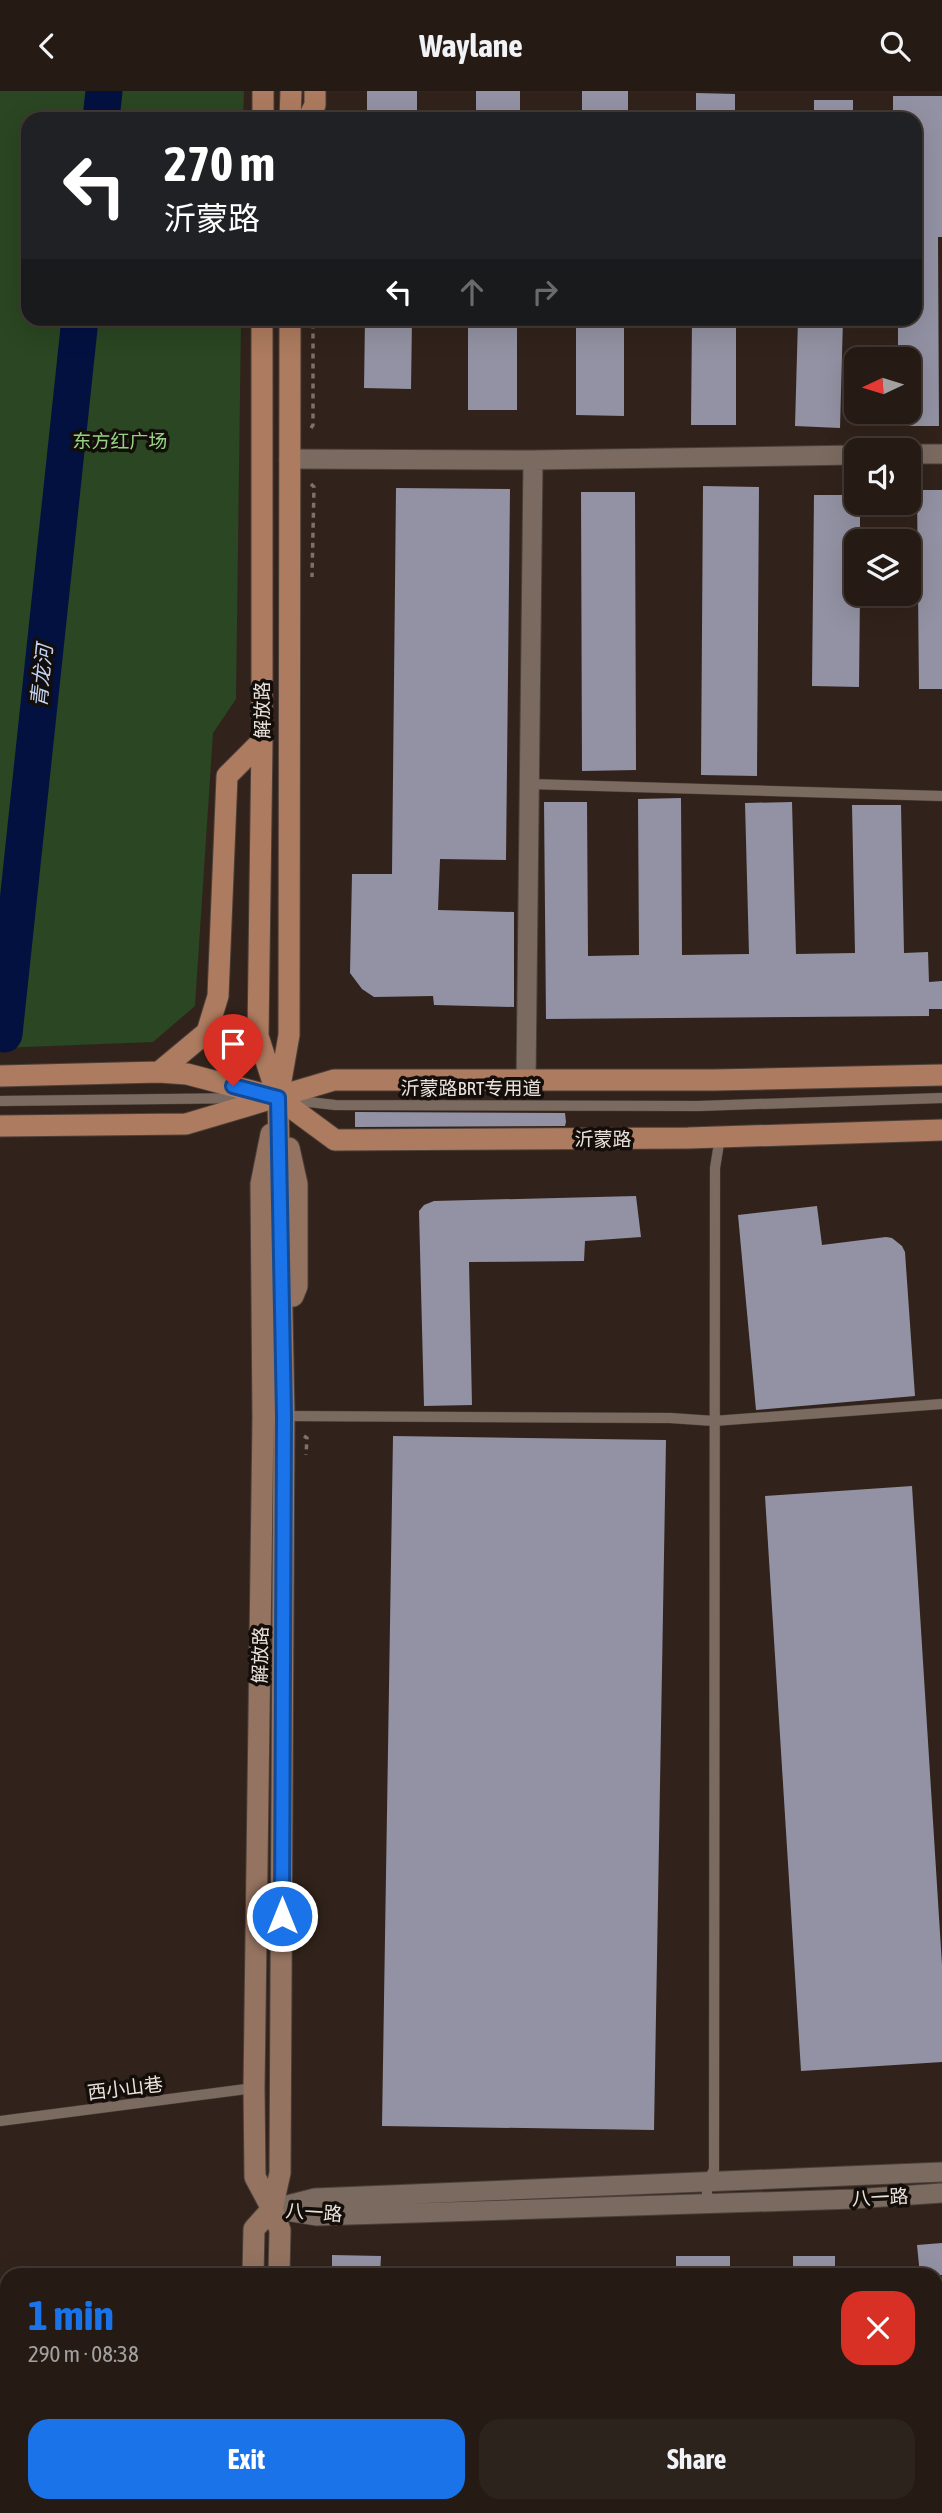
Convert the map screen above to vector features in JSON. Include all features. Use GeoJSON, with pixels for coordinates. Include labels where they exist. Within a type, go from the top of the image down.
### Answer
{"type":"FeatureCollection","features":[{"type":"Feature","properties":{"kind":"main road"},"geometry":{"type":"LineString","coordinates":[[263,91],[263,112]]}},
{"type":"Feature","properties":{"kind":"main road"},"geometry":{"type":"LineString","coordinates":[[290,112],[291,91]]}},
{"type":"Feature","properties":{"kind":"main road"},"geometry":{"type":"LineString","coordinates":[[312,112],[315,105],[315,91]]}},
{"type":"Feature","properties":{"kind":"main road","name":"解放路"},"geometry":{"type":"LineString","coordinates":[[253,2268],[254,2228],[272,2209],[280,2173],[283,1332],[297,1286],[297,1184],[278,1098],[258,1036],[262,741],[262,326]]}},
{"type":"Feature","properties":{"kind":"main road","name":"解放路"},"geometry":{"type":"LineString","coordinates":[[279,2268],[280,2230],[255,2177],[254,2088],[263,1418],[261,1184],[289,1035],[290,326]]}},
{"type":"Feature","properties":{"kind":"main road"},"geometry":{"type":"LineString","coordinates":[[159,1073],[207,1032],[218,996],[226,776],[262,741]]}},
{"type":"Feature","properties":{"kind":"main road","name":"沂蒙路"},"geometry":{"type":"LineString","coordinates":[[0,1076],[187,1074],[278,1098],[335,1140],[720,1137],[942,1130]]}},
{"type":"Feature","properties":{"kind":"main road"},"geometry":{"type":"LineString","coordinates":[[0,1126],[186,1124],[334,1080],[526,1081],[942,1075]]}},
{"type":"Feature","properties":{"kind":"street"},"geometry":{"type":"LineString","coordinates":[[921,454],[942,454]]}},
{"type":"Feature","properties":{"kind":"street"},"geometry":{"type":"LineString","coordinates":[[289,459],[533,460],[844,455]]}},
{"type":"Feature","properties":{"kind":"street"},"geometry":{"type":"LineString","coordinates":[[526,1081],[533,460]]}},
{"type":"Feature","properties":{"kind":"street","name":"八一路"},"geometry":{"type":"LineString","coordinates":[[272,2209],[315,2198],[942,2172]]}},
{"type":"Feature","properties":{"kind":"street","name":"八一路"},"geometry":{"type":"LineString","coordinates":[[272,2209],[317,2215],[942,2193]]}},
{"type":"Feature","properties":{"kind":"lane"},"geometry":{"type":"LineString","coordinates":[[529,784],[942,796]]}},
{"type":"Feature","properties":{"kind":"lane","name":"沂蒙路BRT专用道"},"geometry":{"type":"LineString","coordinates":[[0,1101],[278,1098],[335,1105],[699,1106],[942,1098]]}},
{"type":"Feature","properties":{"kind":"lane"},"geometry":{"type":"LineString","coordinates":[[708,2203],[707,2182],[714,2170],[715,1167],[720,1137]]}},
{"type":"Feature","properties":{"kind":"lane"},"geometry":{"type":"LineString","coordinates":[[284,1416],[670,1418],[715,1421],[942,1404]]}},
{"type":"Feature","properties":{"kind":"lane","name":"西小山巷"},"geometry":{"type":"LineString","coordinates":[[0,2121],[254,2088]]}},
{"type":"Feature","properties":{"kind":"green space","name":"东方红广场"},"geometry":{"type":"Polygon","coordinates":[[[0,91],[244,91],[243,112],[21,112],[21,326],[241,326],[236,699],[213,733],[195,1006],[153,1042],[0,1048],[0,91]]]}},
{"type":"Feature","properties":{"kind":"building"},"geometry":{"type":"Polygon","coordinates":[[[367,91],[417,91],[417,112],[367,112],[367,91]]]}},
{"type":"Feature","properties":{"kind":"building"},"geometry":{"type":"Polygon","coordinates":[[[476,91],[520,91],[520,112],[476,112],[476,91]]]}},
{"type":"Feature","properties":{"kind":"building"},"geometry":{"type":"Polygon","coordinates":[[[582,91],[628,91],[628,112],[582,112],[582,91]]]}},
{"type":"Feature","properties":{"kind":"building"},"geometry":{"type":"Polygon","coordinates":[[[696,93],[735,94],[735,112],[696,112],[696,93]]]}},
{"type":"Feature","properties":{"kind":"building"},"geometry":{"type":"Polygon","coordinates":[[[893,96],[942,96],[942,237],[938,237],[939,426],[908,426],[921,424],[921,347],[898,347],[898,326],[922,326],[922,112],[893,112],[893,96]]]}},
{"type":"Feature","properties":{"kind":"building"},"geometry":{"type":"Polygon","coordinates":[[[814,100],[853,100],[853,112],[814,112],[814,100]]]}},
{"type":"Feature","properties":{"kind":"building"},"geometry":{"type":"Polygon","coordinates":[[[365,326],[412,326],[411,389],[364,388],[365,326]]]}},
{"type":"Feature","properties":{"kind":"building"},"geometry":{"type":"Polygon","coordinates":[[[468,326],[517,326],[517,410],[468,410],[468,326]]]}},
{"type":"Feature","properties":{"kind":"building"},"geometry":{"type":"Polygon","coordinates":[[[576,326],[624,326],[624,416],[576,415],[576,326]]]}},
{"type":"Feature","properties":{"kind":"building"},"geometry":{"type":"Polygon","coordinates":[[[692,326],[736,326],[736,425],[691,425],[692,326]]]}},
{"type":"Feature","properties":{"kind":"building"},"geometry":{"type":"Polygon","coordinates":[[[798,326],[843,326],[840,428],[795,426],[798,326]]]}},
{"type":"Feature","properties":{"kind":"building"},"geometry":{"type":"Polygon","coordinates":[[[703,486],[759,487],[757,776],[701,775],[703,486]]]}},
{"type":"Feature","properties":{"kind":"building"},"geometry":{"type":"Polygon","coordinates":[[[396,488],[510,489],[506,860],[440,859],[438,910],[514,912],[514,1007],[434,1005],[433,996],[374,997],[362,989],[350,973],[352,874],[392,874],[396,488]]]}},
{"type":"Feature","properties":{"kind":"building"},"geometry":{"type":"Polygon","coordinates":[[[921,490],[942,490],[942,689],[919,689],[921,529],[917,529],[917,515],[921,515],[921,490]]]}},
{"type":"Feature","properties":{"kind":"building"},"geometry":{"type":"Polygon","coordinates":[[[581,492],[635,492],[636,770],[582,771],[581,492]]]}},
{"type":"Feature","properties":{"kind":"building"},"geometry":{"type":"Polygon","coordinates":[[[814,495],[844,495],[844,515],[860,515],[860,529],[844,529],[844,606],[860,606],[859,687],[812,686],[814,495]]]}},
{"type":"Feature","properties":{"kind":"building"},"geometry":{"type":"Polygon","coordinates":[[[681,798],[682,955],[749,954],[745,803],[792,802],[796,954],[855,953],[852,805],[901,805],[904,953],[928,952],[929,982],[942,981],[942,1009],[929,1009],[929,1016],[546,1019],[544,802],[587,802],[588,956],[639,955],[638,799],[681,798]]]}},
{"type":"Feature","properties":{"kind":"building"},"geometry":{"type":"Polygon","coordinates":[[[355,1112],[565,1113],[566,1122],[565,1126],[355,1127],[355,1112]]]}},
{"type":"Feature","properties":{"kind":"building"},"geometry":{"type":"Polygon","coordinates":[[[636,1196],[641,1237],[585,1241],[584,1261],[469,1262],[472,1405],[424,1406],[419,1211],[424,1205],[434,1201],[636,1196]]]}},
{"type":"Feature","properties":{"kind":"building"},"geometry":{"type":"Polygon","coordinates":[[[817,1206],[822,1245],[886,1237],[902,1246],[905,1252],[915,1396],[756,1410],[738,1215],[817,1206]]]}},
{"type":"Feature","properties":{"kind":"building"},"geometry":{"type":"Polygon","coordinates":[[[393,1436],[666,1440],[654,2130],[382,2126],[393,1436]]]}},
{"type":"Feature","properties":{"kind":"building"},"geometry":{"type":"Polygon","coordinates":[[[912,1486],[942,1965],[942,2062],[801,2071],[765,1496],[912,1486]]]}},
{"type":"Feature","properties":{"kind":"building"},"geometry":{"type":"Polygon","coordinates":[[[942,2243],[942,2268],[919,2268],[917,2245],[942,2243]]]}},
{"type":"Feature","properties":{"kind":"building"},"geometry":{"type":"Polygon","coordinates":[[[332,2255],[381,2256],[380,2268],[332,2268],[332,2255]]]}},
{"type":"Feature","properties":{"kind":"building"},"geometry":{"type":"Polygon","coordinates":[[[676,2256],[730,2256],[730,2268],[676,2268],[676,2256]]]}},
{"type":"Feature","properties":{"kind":"building"},"geometry":{"type":"Polygon","coordinates":[[[793,2256],[835,2256],[835,2268],[793,2268],[793,2256]]]}},
{"type":"Feature","properties":{"kind":"waterway","name":"青龙河"},"geometry":{"type":"LineString","coordinates":[[102,112],[104,91]]}},
{"type":"Feature","properties":{"kind":"waterway","name":"青龙河"},"geometry":{"type":"LineString","coordinates":[[4,1034],[79,326]]}},
{"type":"Feature","properties":{"kind":"route"},"geometry":{"type":"LineString","coordinates":[[233,1086],[278,1098],[284,1416],[282,1916]]}}]}
